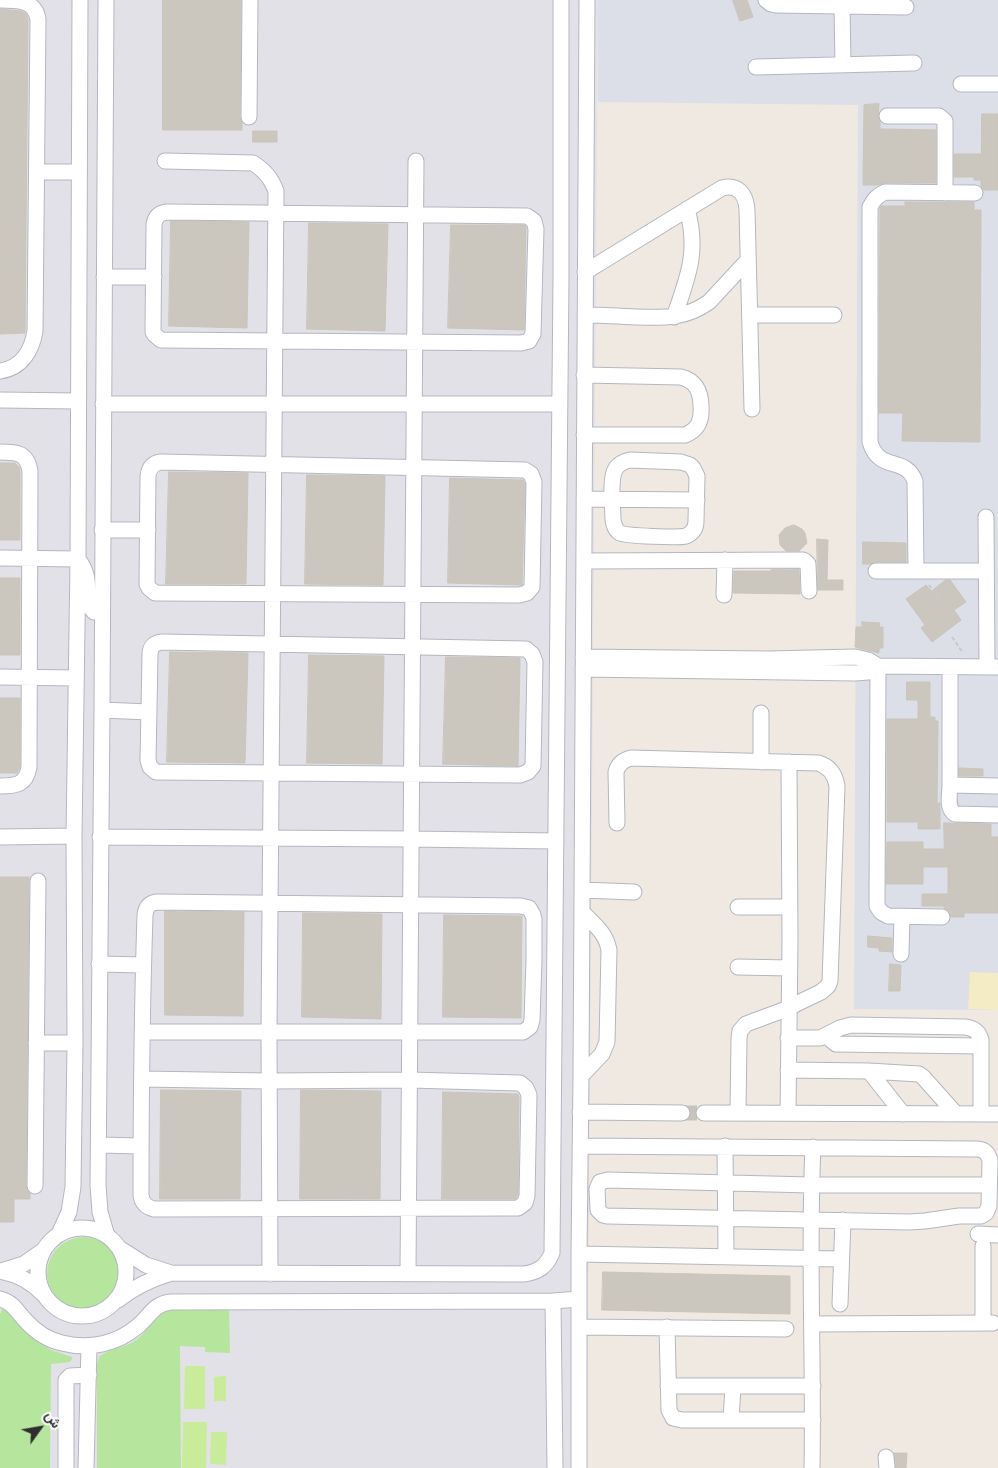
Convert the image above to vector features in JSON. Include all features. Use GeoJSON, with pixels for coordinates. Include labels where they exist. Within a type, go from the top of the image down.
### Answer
{"type":"FeatureCollection","features":[{"type":"Feature","properties":{"kind":"street"},"geometry":{"type":"LineString","coordinates":[[0,0],[25,1],[38,13],[34,337],[33,344],[27,355],[18,364],[0,371]]}},
{"type":"Feature","properties":{"kind":"street"},"geometry":{"type":"LineString","coordinates":[[59,1234],[69,1212],[73,1187],[80,0]]}},
{"type":"Feature","properties":{"kind":"street"},"geometry":{"type":"LineString","coordinates":[[106,0],[98,1199],[107,1236]]}},
{"type":"Feature","properties":{"kind":"street"},"geometry":{"type":"LineString","coordinates":[[249,117],[250,0]]}},
{"type":"Feature","properties":{"kind":"street"},"geometry":{"type":"LineString","coordinates":[[46,1297],[40,1286],[39,1262],[44,1250],[51,1241],[59,1234],[71,1229],[96,1230],[107,1236],[119,1248],[146,1264],[171,1273],[524,1274],[542,1269],[552,1253],[561,277],[561,0]]}},
{"type":"Feature","properties":{"kind":"street"},"geometry":{"type":"LineString","coordinates":[[579,1468],[587,0]]}},
{"type":"Feature","properties":{"kind":"street"},"geometry":{"type":"LineString","coordinates":[[766,0],[776,5],[849,4],[906,7]]}},
{"type":"Feature","properties":{"kind":"street"},"geometry":{"type":"LineString","coordinates":[[843,65],[849,4]]}},
{"type":"Feature","properties":{"kind":"street"},"geometry":{"type":"LineString","coordinates":[[756,67],[914,63]]}},
{"type":"Feature","properties":{"kind":"street"},"geometry":{"type":"LineString","coordinates":[[961,84],[998,84]]}},
{"type":"Feature","properties":{"kind":"street"},"geometry":{"type":"LineString","coordinates":[[887,116],[939,116],[944,121],[945,192]]}},
{"type":"Feature","properties":{"kind":"street"},"geometry":{"type":"LineString","coordinates":[[165,160],[253,163],[264,170],[272,179],[276,191],[270,838],[270,1274]]}},
{"type":"Feature","properties":{"kind":"street"},"geometry":{"type":"LineString","coordinates":[[408,1274],[416,161]]}},
{"type":"Feature","properties":{"kind":"street"},"geometry":{"type":"LineString","coordinates":[[37,172],[79,172]]}},
{"type":"Feature","properties":{"kind":"street"},"geometry":{"type":"LineString","coordinates":[[585,272],[722,188],[731,187],[740,191],[746,199],[747,210],[752,409]]}},
{"type":"Feature","properties":{"kind":"street"},"geometry":{"type":"LineString","coordinates":[[917,571],[914,476],[906,468],[880,459],[872,449],[870,442],[870,207],[878,195],[885,192],[975,193]]}},
{"type":"Feature","properties":{"kind":"street"},"geometry":{"type":"LineString","coordinates":[[674,317],[688,277],[692,256],[692,233],[687,209]]}},
{"type":"Feature","properties":{"kind":"street"},"geometry":{"type":"LineString","coordinates":[[167,212],[276,213],[527,216],[536,225],[533,334],[529,341],[521,343],[275,342],[161,340],[158,338],[153,332],[155,221],[159,214],[167,212]]}},
{"type":"Feature","properties":{"kind":"street"},"geometry":{"type":"LineString","coordinates":[[585,315],[664,318],[694,311],[710,302],[748,260]]}},
{"type":"Feature","properties":{"kind":"street"},"geometry":{"type":"LineString","coordinates":[[104,277],[154,276]]}},
{"type":"Feature","properties":{"kind":"street"},"geometry":{"type":"LineString","coordinates":[[535,277],[561,277]]}},
{"type":"Feature","properties":{"kind":"street"},"geometry":{"type":"LineString","coordinates":[[750,315],[834,314]]}},
{"type":"Feature","properties":{"kind":"street"},"geometry":{"type":"LineString","coordinates":[[584,375],[680,377],[687,379],[692,382],[700,393],[702,414],[698,426],[684,436],[584,435]]}},
{"type":"Feature","properties":{"kind":"street"},"geometry":{"type":"LineString","coordinates":[[0,400],[78,401]]}},
{"type":"Feature","properties":{"kind":"street"},"geometry":{"type":"LineString","coordinates":[[103,404],[559,404]]}},
{"type":"Feature","properties":{"kind":"street"},"geometry":{"type":"LineString","coordinates":[[0,452],[16,453],[26,460],[29,465],[28,773],[21,783],[0,786]]}},
{"type":"Feature","properties":{"kind":"street"},"geometry":{"type":"LineString","coordinates":[[630,460],[681,462],[690,465],[697,476],[696,525],[692,532],[682,536],[628,536],[620,533],[613,524],[613,499],[614,472],[620,464],[630,460]]}},
{"type":"Feature","properties":{"kind":"street"},"geometry":{"type":"LineString","coordinates":[[157,463],[274,464],[521,469],[528,471],[534,482],[532,586],[523,595],[155,593],[149,588],[147,584],[149,472],[151,468],[157,463]]}},
{"type":"Feature","properties":{"kind":"street"},"geometry":{"type":"LineString","coordinates":[[584,499],[697,500]]}},
{"type":"Feature","properties":{"kind":"street"},"geometry":{"type":"LineString","coordinates":[[583,663],[768,665],[855,658],[868,660],[878,666],[993,667],[986,571],[986,517]]}},
{"type":"Feature","properties":{"kind":"street"},"geometry":{"type":"LineString","coordinates":[[102,530],[148,530]]}},
{"type":"Feature","properties":{"kind":"street"},"geometry":{"type":"LineString","coordinates":[[533,534],[559,533]]}},
{"type":"Feature","properties":{"kind":"street"},"geometry":{"type":"LineString","coordinates":[[0,558],[78,559]]}},
{"type":"Feature","properties":{"kind":"street"},"geometry":{"type":"LineString","coordinates":[[78,559],[88,579],[89,606],[94,612],[102,612]]}},
{"type":"Feature","properties":{"kind":"street"},"geometry":{"type":"LineString","coordinates":[[584,560],[806,560],[808,564],[809,591]]}},
{"type":"Feature","properties":{"kind":"street"},"geometry":{"type":"LineString","coordinates":[[724,595],[725,560]]}},
{"type":"Feature","properties":{"kind":"street"},"geometry":{"type":"LineString","coordinates":[[876,571],[986,571]]}},
{"type":"Feature","properties":{"kind":"street"},"geometry":{"type":"LineString","coordinates":[[158,642],[272,644],[412,646],[522,649],[530,651],[535,662],[533,766],[531,770],[524,774],[156,772],[150,767],[148,764],[150,651],[152,647],[158,642]]}},
{"type":"Feature","properties":{"kind":"street"},"geometry":{"type":"LineString","coordinates":[[878,666],[877,902],[879,909],[884,915],[892,917],[942,917]]}},
{"type":"Feature","properties":{"kind":"street"},"geometry":{"type":"LineString","coordinates":[[950,667],[950,804],[952,812],[998,816]]}},
{"type":"Feature","properties":{"kind":"street"},"geometry":{"type":"LineString","coordinates":[[0,677],[76,678]]}},
{"type":"Feature","properties":{"kind":"street"},"geometry":{"type":"LineString","coordinates":[[102,710],[149,712]]}},
{"type":"Feature","properties":{"kind":"street"},"geometry":{"type":"LineString","coordinates":[[761,712],[761,762]]}},
{"type":"Feature","properties":{"kind":"street"},"geometry":{"type":"LineString","coordinates":[[534,718],[557,718]]}},
{"type":"Feature","properties":{"kind":"street"},"geometry":{"type":"LineString","coordinates":[[617,823],[616,772],[619,765],[631,758],[818,763],[828,767],[835,776],[837,786],[830,981],[828,986],[821,992],[772,1016],[751,1022],[740,1031],[738,1113]]}},
{"type":"Feature","properties":{"kind":"street"},"geometry":{"type":"LineString","coordinates":[[788,1113],[789,762]]}},
{"type":"Feature","properties":{"kind":"street"},"geometry":{"type":"LineString","coordinates":[[950,785],[998,786]]}},
{"type":"Feature","properties":{"kind":"street"},"geometry":{"type":"LineString","coordinates":[[0,837],[74,836]]}},
{"type":"Feature","properties":{"kind":"street"},"geometry":{"type":"LineString","coordinates":[[100,837],[556,841]]}},
{"type":"Feature","properties":{"kind":"street"},"geometry":{"type":"LineString","coordinates":[[35,1186],[38,881]]}},
{"type":"Feature","properties":{"kind":"street"},"geometry":{"type":"LineString","coordinates":[[582,890],[634,892]]}},
{"type":"Feature","properties":{"kind":"street"},"geometry":{"type":"LineString","coordinates":[[142,1032],[519,1032],[527,1030],[532,1024],[533,915],[529,908],[525,907],[270,903],[153,902],[145,911],[142,1032],[141,1146],[142,1199],[146,1206],[150,1208],[514,1208],[522,1206],[527,1200],[529,1095],[524,1085],[516,1082],[142,1080]]}},
{"type":"Feature","properties":{"kind":"street"},"geometry":{"type":"LineString","coordinates":[[738,907],[789,907]]}},
{"type":"Feature","properties":{"kind":"street"},"geometry":{"type":"LineString","coordinates":[[581,1076],[602,1054],[607,1042],[609,950],[603,934],[582,912]]}},
{"type":"Feature","properties":{"kind":"street"},"geometry":{"type":"LineString","coordinates":[[901,954],[902,917]]}},
{"type":"Feature","properties":{"kind":"street"},"geometry":{"type":"LineString","coordinates":[[534,960],[555,961]]}},
{"type":"Feature","properties":{"kind":"street"},"geometry":{"type":"LineString","coordinates":[[100,964],[144,964]]}},
{"type":"Feature","properties":{"kind":"street"},"geometry":{"type":"LineString","coordinates":[[738,967],[789,968]]}},
{"type":"Feature","properties":{"kind":"street"},"geometry":{"type":"LineString","coordinates":[[788,1038],[816,1038],[851,1025],[969,1028],[975,1030],[980,1040],[981,1114]]}},
{"type":"Feature","properties":{"kind":"street"},"geometry":{"type":"LineString","coordinates":[[910,1044],[911,1027]]}},
{"type":"Feature","properties":{"kind":"street"},"geometry":{"type":"LineString","coordinates":[[830,1034],[831,1040],[836,1044],[980,1046]]}},
{"type":"Feature","properties":{"kind":"street"},"geometry":{"type":"LineString","coordinates":[[36,1043],[74,1043]]}},
{"type":"Feature","properties":{"kind":"street"},"geometry":{"type":"LineString","coordinates":[[788,1070],[919,1074],[956,1114]]}},
{"type":"Feature","properties":{"kind":"street"},"geometry":{"type":"LineString","coordinates":[[870,1072],[903,1114]]}},
{"type":"Feature","properties":{"kind":"street"},"geometry":{"type":"LineString","coordinates":[[580,1112],[682,1113]]}},
{"type":"Feature","properties":{"kind":"street"},"geometry":{"type":"LineString","coordinates":[[704,1113],[998,1114]]}},
{"type":"Feature","properties":{"kind":"street"},"geometry":{"type":"LineString","coordinates":[[98,1145],[141,1146]]}},
{"type":"Feature","properties":{"kind":"street"},"geometry":{"type":"LineString","coordinates":[[528,1146],[554,1146]]}},
{"type":"Feature","properties":{"kind":"street"},"geometry":{"type":"LineString","coordinates":[[580,1146],[980,1149],[986,1153],[990,1160],[990,1185],[988,1210],[981,1216],[959,1216],[925,1222],[607,1216],[600,1213],[597,1208],[597,1189],[598,1185],[604,1180],[811,1185],[990,1185]]}},
{"type":"Feature","properties":{"kind":"street"},"geometry":{"type":"LineString","coordinates":[[725,1146],[726,1256]]}},
{"type":"Feature","properties":{"kind":"street"},"geometry":{"type":"LineString","coordinates":[[812,1468],[813,1386],[810,1258],[813,1147]]}},
{"type":"Feature","properties":{"kind":"street"},"geometry":{"type":"LineString","coordinates":[[840,1304],[843,1220]]}},
{"type":"Feature","properties":{"kind":"street"},"geometry":{"type":"LineString","coordinates":[[812,1324],[988,1323],[980,1240],[998,1235]]}},
{"type":"Feature","properties":{"kind":"street"},"geometry":{"type":"LineString","coordinates":[[117,1301],[126,1280],[124,1258],[119,1248]]}},
{"type":"Feature","properties":{"kind":"street"},"geometry":{"type":"LineString","coordinates":[[1,1271],[24,1264],[44,1250]]}},
{"type":"Feature","properties":{"kind":"street"},"geometry":{"type":"LineString","coordinates":[[579,1254],[841,1259]]}},
{"type":"Feature","properties":{"kind":"street"},"geometry":{"type":"LineString","coordinates":[[1,1271],[14,1274],[26,1280],[37,1288],[57,1309],[72,1316],[89,1316],[104,1311],[142,1284],[171,1273]]}},
{"type":"Feature","properties":{"kind":"street"},"geometry":{"type":"LineString","coordinates":[[0,1299],[13,1305],[35,1330],[46,1337],[72,1345],[89,1346],[115,1340],[128,1334],[153,1308],[165,1302],[553,1301],[579,1299]]}},
{"type":"Feature","properties":{"kind":"street"},"geometry":{"type":"LineString","coordinates":[[553,1301],[555,1468]]}},
{"type":"Feature","properties":{"kind":"street"},"geometry":{"type":"LineString","coordinates":[[579,1327],[786,1329]]}},
{"type":"Feature","properties":{"kind":"street"},"geometry":{"type":"LineString","coordinates":[[667,1328],[669,1410],[673,1418],[677,1420],[813,1420]]}},
{"type":"Feature","properties":{"kind":"street"},"geometry":{"type":"LineString","coordinates":[[86,1468],[89,1346]]}},
{"type":"Feature","properties":{"kind":"street"},"geometry":{"type":"LineString","coordinates":[[66,1468],[66,1380],[70,1376],[89,1375]]}},
{"type":"Feature","properties":{"kind":"street"},"geometry":{"type":"LineString","coordinates":[[668,1386],[813,1386]]}},
{"type":"Feature","properties":{"kind":"street"},"geometry":{"type":"LineString","coordinates":[[731,1420],[733,1386]]}},
{"type":"Feature","properties":{"kind":"path"},"geometry":{"type":"LineString","coordinates":[[917,571],[944,606]]}},
{"type":"Feature","properties":{"kind":"shaded area"},"geometry":{"type":"Polygon","coordinates":[[[0,0],[598,0],[587,1468],[0,1468],[0,0]]]}},
{"type":"Feature","properties":{"kind":"shaded area"},"geometry":{"type":"Polygon","coordinates":[[[598,0],[998,0],[998,1010],[854,1009],[858,105],[598,102],[598,0]]]}},
{"type":"Feature","properties":{"kind":"green space"},"geometry":{"type":"Polygon","coordinates":[[[84,1237],[98,1240],[110,1248],[118,1260],[121,1274],[118,1288],[110,1300],[98,1308],[84,1311],[70,1308],[58,1300],[50,1288],[47,1274],[50,1260],[58,1248],[70,1240],[84,1237]]]}},
{"type":"Feature","properties":{"kind":"green space"},"geometry":{"type":"Polygon","coordinates":[[[2,1306],[5,1306],[34,1339],[51,1350],[72,1357],[70,1362],[51,1364],[50,1468],[0,1468],[0,1313],[2,1306]]]}},
{"type":"Feature","properties":{"kind":"green space"},"geometry":{"type":"Polygon","coordinates":[[[229,1308],[230,1353],[205,1352],[205,1347],[180,1346],[181,1468],[97,1468],[97,1365],[99,1357],[106,1352],[135,1341],[165,1309],[229,1308]]]}},
{"type":"Feature","properties":{"kind":"green space"},"geometry":{"type":"Polygon","coordinates":[[[185,1366],[205,1366],[205,1409],[184,1409],[185,1366]]]}},
{"type":"Feature","properties":{"kind":"green space"},"geometry":{"type":"Polygon","coordinates":[[[226,1376],[226,1401],[214,1401],[214,1377],[226,1376]]]}},
{"type":"Feature","properties":{"kind":"green space"},"geometry":{"type":"Polygon","coordinates":[[[183,1422],[207,1422],[206,1468],[182,1468],[183,1422]]]}},
{"type":"Feature","properties":{"kind":"green space"},"geometry":{"type":"Polygon","coordinates":[[[211,1432],[227,1432],[226,1465],[210,1464],[211,1432]]]}},
{"type":"Feature","properties":{"kind":"sand"},"geometry":{"type":"Polygon","coordinates":[[[970,972],[998,973],[998,1010],[968,1009],[970,972]]]}},
{"type":"Feature","properties":{"kind":"building"},"geometry":{"type":"Polygon","coordinates":[[[163,0],[241,0],[240,117],[242,130],[163,130],[163,0]]]}},
{"type":"Feature","properties":{"kind":"building"},"geometry":{"type":"Polygon","coordinates":[[[733,0],[747,0],[753,17],[740,21],[733,0]]]}},
{"type":"Feature","properties":{"kind":"building"},"geometry":{"type":"Polygon","coordinates":[[[0,9],[21,11],[28,18],[25,333],[0,334],[0,9]]]}},
{"type":"Feature","properties":{"kind":"building"},"geometry":{"type":"Polygon","coordinates":[[[879,104],[880,129],[936,130],[936,183],[863,185],[864,105],[879,104]]]}},
{"type":"Feature","properties":{"kind":"building"},"geometry":{"type":"Polygon","coordinates":[[[982,114],[998,114],[998,190],[984,190],[981,186],[981,180],[974,180],[974,177],[954,177],[954,154],[981,154],[982,114]]]}},
{"type":"Feature","properties":{"kind":"building"},"geometry":{"type":"Polygon","coordinates":[[[253,131],[277,131],[277,142],[253,142],[253,131]]]}},
{"type":"Feature","properties":{"kind":"building"},"geometry":{"type":"Polygon","coordinates":[[[905,202],[974,202],[974,210],[981,210],[980,442],[902,441],[903,413],[879,413],[880,208],[881,206],[905,206],[905,202]]]}},
{"type":"Feature","properties":{"kind":"building"},"geometry":{"type":"Polygon","coordinates":[[[171,221],[249,222],[247,328],[169,326],[171,221]]]}},
{"type":"Feature","properties":{"kind":"building"},"geometry":{"type":"Polygon","coordinates":[[[309,223],[388,224],[385,331],[307,329],[309,223]]]}},
{"type":"Feature","properties":{"kind":"building"},"geometry":{"type":"Polygon","coordinates":[[[451,225],[524,225],[526,227],[524,330],[448,328],[451,225]]]}},
{"type":"Feature","properties":{"kind":"building"},"geometry":{"type":"Polygon","coordinates":[[[0,463],[15,463],[20,468],[20,540],[0,540],[0,463]]]}},
{"type":"Feature","properties":{"kind":"building"},"geometry":{"type":"Polygon","coordinates":[[[169,472],[248,473],[246,584],[166,584],[169,472]]]}},
{"type":"Feature","properties":{"kind":"building"},"geometry":{"type":"Polygon","coordinates":[[[307,475],[385,476],[383,585],[305,584],[307,475]]]}},
{"type":"Feature","properties":{"kind":"building"},"geometry":{"type":"Polygon","coordinates":[[[450,478],[523,480],[525,484],[522,585],[448,583],[450,478]]]}},
{"type":"Feature","properties":{"kind":"building"},"geometry":{"type":"Polygon","coordinates":[[[794,525],[805,533],[807,543],[799,551],[786,551],[780,545],[779,535],[785,528],[794,525]]]}},
{"type":"Feature","properties":{"kind":"building"},"geometry":{"type":"Polygon","coordinates":[[[817,539],[828,540],[827,580],[843,580],[843,590],[818,590],[817,539]]]}},
{"type":"Feature","properties":{"kind":"building"},"geometry":{"type":"Polygon","coordinates":[[[863,542],[906,543],[906,562],[863,564],[863,542]]]}},
{"type":"Feature","properties":{"kind":"building"},"geometry":{"type":"Polygon","coordinates":[[[799,569],[800,594],[733,593],[734,571],[799,569]]]}},
{"type":"Feature","properties":{"kind":"building"},"geometry":{"type":"Polygon","coordinates":[[[0,578],[20,578],[20,655],[0,655],[0,578]]]}},
{"type":"Feature","properties":{"kind":"building"},"geometry":{"type":"Polygon","coordinates":[[[946,580],[950,580],[966,602],[954,610],[961,620],[932,642],[921,628],[925,625],[906,599],[926,585],[931,591],[946,580]]]}},
{"type":"Feature","properties":{"kind":"building"},"geometry":{"type":"Polygon","coordinates":[[[862,622],[880,623],[879,627],[883,627],[883,648],[879,648],[879,653],[855,647],[856,627],[862,627],[862,622]]]}},
{"type":"Feature","properties":{"kind":"building"},"geometry":{"type":"Polygon","coordinates":[[[170,652],[248,653],[245,763],[167,762],[170,652]]]}},
{"type":"Feature","properties":{"kind":"building"},"geometry":{"type":"Polygon","coordinates":[[[309,655],[384,656],[382,764],[307,763],[309,655]]]}},
{"type":"Feature","properties":{"kind":"building"},"geometry":{"type":"Polygon","coordinates":[[[446,657],[520,658],[518,766],[443,764],[446,657]]]}},
{"type":"Feature","properties":{"kind":"building"},"geometry":{"type":"Polygon","coordinates":[[[907,682],[930,682],[930,717],[935,717],[935,721],[938,721],[937,803],[940,803],[940,829],[918,829],[918,822],[887,822],[887,719],[918,719],[918,700],[907,700],[907,682]]]}},
{"type":"Feature","properties":{"kind":"building"},"geometry":{"type":"Polygon","coordinates":[[[0,698],[20,698],[20,766],[17,773],[0,773],[0,698]]]}},
{"type":"Feature","properties":{"kind":"building"},"geometry":{"type":"Polygon","coordinates":[[[959,768],[983,769],[983,776],[959,776],[959,768]]]}},
{"type":"Feature","properties":{"kind":"building"},"geometry":{"type":"Polygon","coordinates":[[[944,823],[991,824],[991,837],[998,837],[998,913],[964,913],[964,917],[951,917],[950,912],[944,906],[922,906],[922,894],[948,894],[948,867],[923,867],[923,884],[886,884],[887,842],[923,842],[923,849],[944,849],[944,823]]]}},
{"type":"Feature","properties":{"kind":"building"},"geometry":{"type":"Polygon","coordinates":[[[0,877],[29,877],[26,1186],[30,1199],[14,1199],[14,1222],[0,1222],[0,877]]]}},
{"type":"Feature","properties":{"kind":"building"},"geometry":{"type":"Polygon","coordinates":[[[165,911],[244,912],[243,1016],[165,1015],[165,911]]]}},
{"type":"Feature","properties":{"kind":"building"},"geometry":{"type":"Polygon","coordinates":[[[303,913],[382,914],[381,1019],[302,1017],[303,913]]]}},
{"type":"Feature","properties":{"kind":"building"},"geometry":{"type":"Polygon","coordinates":[[[444,915],[522,916],[521,1018],[443,1017],[444,915]]]}},
{"type":"Feature","properties":{"kind":"building"},"geometry":{"type":"Polygon","coordinates":[[[868,936],[892,938],[892,952],[879,951],[879,948],[868,947],[868,936]]]}},
{"type":"Feature","properties":{"kind":"building"},"geometry":{"type":"Polygon","coordinates":[[[890,964],[901,965],[900,991],[889,991],[890,964]]]}},
{"type":"Feature","properties":{"kind":"building"},"geometry":{"type":"Polygon","coordinates":[[[161,1090],[241,1091],[240,1199],[160,1199],[161,1090]]]}},
{"type":"Feature","properties":{"kind":"building"},"geometry":{"type":"Polygon","coordinates":[[[301,1090],[381,1091],[380,1199],[300,1199],[301,1090]]]}},
{"type":"Feature","properties":{"kind":"building"},"geometry":{"type":"Polygon","coordinates":[[[443,1092],[518,1094],[518,1195],[515,1199],[442,1199],[443,1092]]]}},
{"type":"Feature","properties":{"kind":"building"},"geometry":{"type":"Polygon","coordinates":[[[603,1272],[790,1276],[790,1314],[602,1310],[603,1272]]]}},
{"type":"Feature","properties":{"kind":"building"},"geometry":{"type":"Polygon","coordinates":[[[894,1453],[907,1453],[906,1468],[896,1468],[894,1453]]]}},
{"type":"Feature","properties":{"kind":"tunnel"},"geometry":{"type":"LineString","coordinates":[[682,1113],[704,1113]]}}]}
